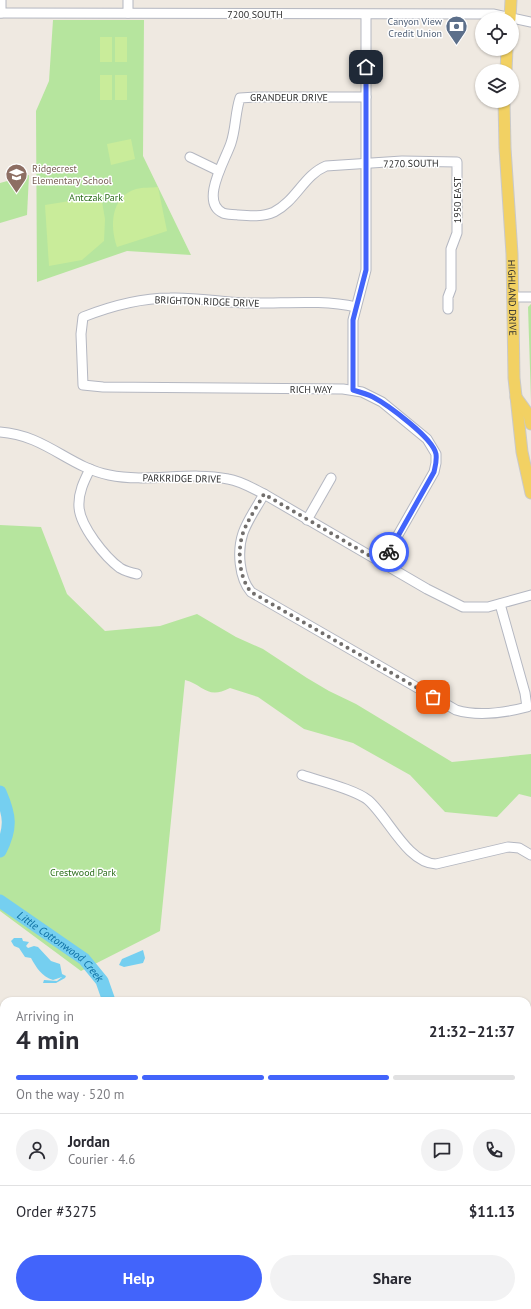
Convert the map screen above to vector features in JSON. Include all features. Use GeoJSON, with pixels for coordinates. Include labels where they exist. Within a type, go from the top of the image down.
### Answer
{"type":"FeatureCollection","features":[{"type":"Feature","properties":{"kind":"main road"},"geometry":{"type":"LineString","coordinates":[[510,12],[511,0]]}},
{"type":"Feature","properties":{"kind":"main road","name":"HIGHLAND DRIVE"},"geometry":{"type":"LineString","coordinates":[[504,108],[505,148],[512,246],[515,395],[522,452],[531,493]]}},
{"type":"Feature","properties":{"kind":"main road"},"geometry":{"type":"LineString","coordinates":[[515,395],[529,415],[531,424]]}},
{"type":"Feature","properties":{"kind":"street"},"geometry":{"type":"LineString","coordinates":[[0,13],[1,0]]}},
{"type":"Feature","properties":{"kind":"street"},"geometry":{"type":"LineString","coordinates":[[128,0],[128,14]]}},
{"type":"Feature","properties":{"kind":"street","name":"7200 SOUTH"},"geometry":{"type":"LineString","coordinates":[[0,13],[475,14]]}},
{"type":"Feature","properties":{"kind":"street"},"geometry":{"type":"LineString","coordinates":[[353,390],[352,328],[366,270],[366,15]]}},
{"type":"Feature","properties":{"kind":"street","name":"7200 SOUTH"},"geometry":{"type":"LineString","coordinates":[[519,20],[531,22]]}},
{"type":"Feature","properties":{"kind":"street","name":"GRANDEUR DRIVE"},"geometry":{"type":"LineString","coordinates":[[224,213],[217,208],[214,202],[216,180],[230,144],[240,98],[258,96],[366,97]]}},
{"type":"Feature","properties":{"kind":"street"},"geometry":{"type":"LineString","coordinates":[[190,157],[219,171]]}},
{"type":"Feature","properties":{"kind":"street","name":"7270 SOUTH"},"geometry":{"type":"LineString","coordinates":[[224,213],[251,216],[274,212],[287,204],[318,170],[335,164],[366,164],[402,161],[457,162]]}},
{"type":"Feature","properties":{"kind":"street","name":"1950 EAST"},"geometry":{"type":"LineString","coordinates":[[448,309],[448,296],[451,289],[451,249],[457,233],[457,162]]}},
{"type":"Feature","properties":{"kind":"street"},"geometry":{"type":"LineString","coordinates":[[512,297],[531,297]]}},
{"type":"Feature","properties":{"kind":"street","name":"BRIGHTON RIDGE DRIVE"},"geometry":{"type":"LineString","coordinates":[[81,364],[83,317],[101,310],[131,302],[170,298],[245,303],[326,303],[356,307]]}},
{"type":"Feature","properties":{"kind":"street","name":"RICH WAY"},"geometry":{"type":"LineString","coordinates":[[81,364],[83,385],[103,388],[353,390],[372,396],[382,402],[427,439],[436,454],[434,472],[382,563]]}},
{"type":"Feature","properties":{"kind":"street","name":"PARKRIDGE DRIVE"},"geometry":{"type":"LineString","coordinates":[[0,432],[22,435],[36,440],[90,469],[110,476],[227,479],[248,486],[427,589],[463,607],[488,607],[531,595]]}},
{"type":"Feature","properties":{"kind":"street"},"geometry":{"type":"LineString","coordinates":[[90,469],[79,498],[80,515],[83,523],[112,560],[121,569],[137,574]]}},
{"type":"Feature","properties":{"kind":"street"},"geometry":{"type":"LineString","coordinates":[[307,520],[331,478]]}},
{"type":"Feature","properties":{"kind":"street"},"geometry":{"type":"LineString","coordinates":[[264,494],[246,527],[241,545],[243,579],[251,592],[456,710],[468,714],[482,714],[513,711],[527,707],[525,693],[500,604]]}},
{"type":"Feature","properties":{"kind":"street"},"geometry":{"type":"LineString","coordinates":[[302,775],[367,800],[417,857],[430,864],[436,864],[508,847],[519,848],[531,855]]}},
{"type":"Feature","properties":{"kind":"green space","name":"Antczak Park"},"geometry":{"type":"Polygon","coordinates":[[[53,20],[144,20],[143,156],[191,255],[127,251],[37,282],[36,111],[49,81],[53,20]]]}},
{"type":"Feature","properties":{"kind":"green space"},"geometry":{"type":"Polygon","coordinates":[[[100,37],[112,37],[112,62],[100,62],[100,37]]]}},
{"type":"Feature","properties":{"kind":"green space"},"geometry":{"type":"Polygon","coordinates":[[[115,37],[127,37],[127,62],[115,62],[115,37]]]}},
{"type":"Feature","properties":{"kind":"green space"},"geometry":{"type":"Polygon","coordinates":[[[100,75],[112,75],[112,100],[100,100],[100,75]]]}},
{"type":"Feature","properties":{"kind":"green space"},"geometry":{"type":"Polygon","coordinates":[[[115,75],[127,75],[127,100],[115,100],[115,75]]]}},
{"type":"Feature","properties":{"kind":"green space"},"geometry":{"type":"Polygon","coordinates":[[[131,139],[135,159],[111,165],[107,144],[131,139]]]}},
{"type":"Feature","properties":{"kind":"green space"},"geometry":{"type":"Polygon","coordinates":[[[29,175],[27,215],[0,223],[0,183],[29,175]]]}},
{"type":"Feature","properties":{"kind":"green space"},"geometry":{"type":"Polygon","coordinates":[[[158,187],[167,231],[117,247],[113,231],[113,222],[114,214],[121,199],[127,193],[136,189],[158,187]]]}},
{"type":"Feature","properties":{"kind":"green space"},"geometry":{"type":"Polygon","coordinates":[[[101,196],[105,219],[104,241],[82,260],[49,266],[45,205],[101,196]]]}},
{"type":"Feature","properties":{"kind":"green space"},"geometry":{"type":"Polygon","coordinates":[[[531,304],[531,400],[528,307],[531,304]]]}},
{"type":"Feature","properties":{"kind":"green space","name":"Crestwood Park"},"geometry":{"type":"Polygon","coordinates":[[[0,525],[41,527],[67,594],[105,631],[160,626],[197,614],[236,637],[263,649],[307,678],[356,704],[452,762],[531,754],[531,797],[519,794],[497,817],[445,812],[410,775],[353,743],[304,729],[258,697],[230,688],[216,693],[211,692],[185,680],[160,931],[81,971],[0,911],[0,844],[7,831],[0,808],[0,525]]]}},
{"type":"Feature","properties":{"kind":"water"},"geometry":{"type":"Polygon","coordinates":[[[14,938],[22,938],[23,941],[29,942],[26,946],[28,948],[34,946],[38,947],[51,961],[60,964],[62,974],[66,976],[65,978],[56,983],[43,983],[44,980],[57,981],[62,977],[53,980],[49,979],[37,968],[31,958],[25,957],[19,948],[14,946],[11,941],[14,938]]]}},
{"type":"Feature","properties":{"kind":"water"},"geometry":{"type":"Polygon","coordinates":[[[143,950],[145,958],[143,963],[124,967],[119,965],[122,959],[143,950]]]}},
{"type":"Feature","properties":{"kind":"waterway","name":"Little Cottonwood Creek"},"geometry":{"type":"LineString","coordinates":[[0,792],[8,815],[8,828],[0,851]]}},
{"type":"Feature","properties":{"kind":"waterway","name":"Little Cottonwood Creek"},"geometry":{"type":"LineString","coordinates":[[0,901],[84,959],[102,981],[108,997]]}},
{"type":"Feature","properties":{"kind":"way so far"},"geometry":{"type":"LineString","coordinates":[[389,552],[382,563],[264,494],[243,534],[241,545],[241,572],[246,586],[251,592],[433,697]]}},
{"type":"Feature","properties":{"kind":"place","name":"Canyon View Credit Union"},"geometry":{"type":"Point","coordinates":[457,46]}},
{"type":"Feature","properties":{"kind":"place","name":"Ridgecrest Elementary School"},"geometry":{"type":"Point","coordinates":[17,194]}},
{"type":"Feature","properties":{"kind":"route"},"geometry":{"type":"LineString","coordinates":[[366,67],[366,270],[365,280],[356,307],[352,328],[353,390],[372,396],[382,402],[427,439],[436,454],[434,472],[389,552]]}}]}
